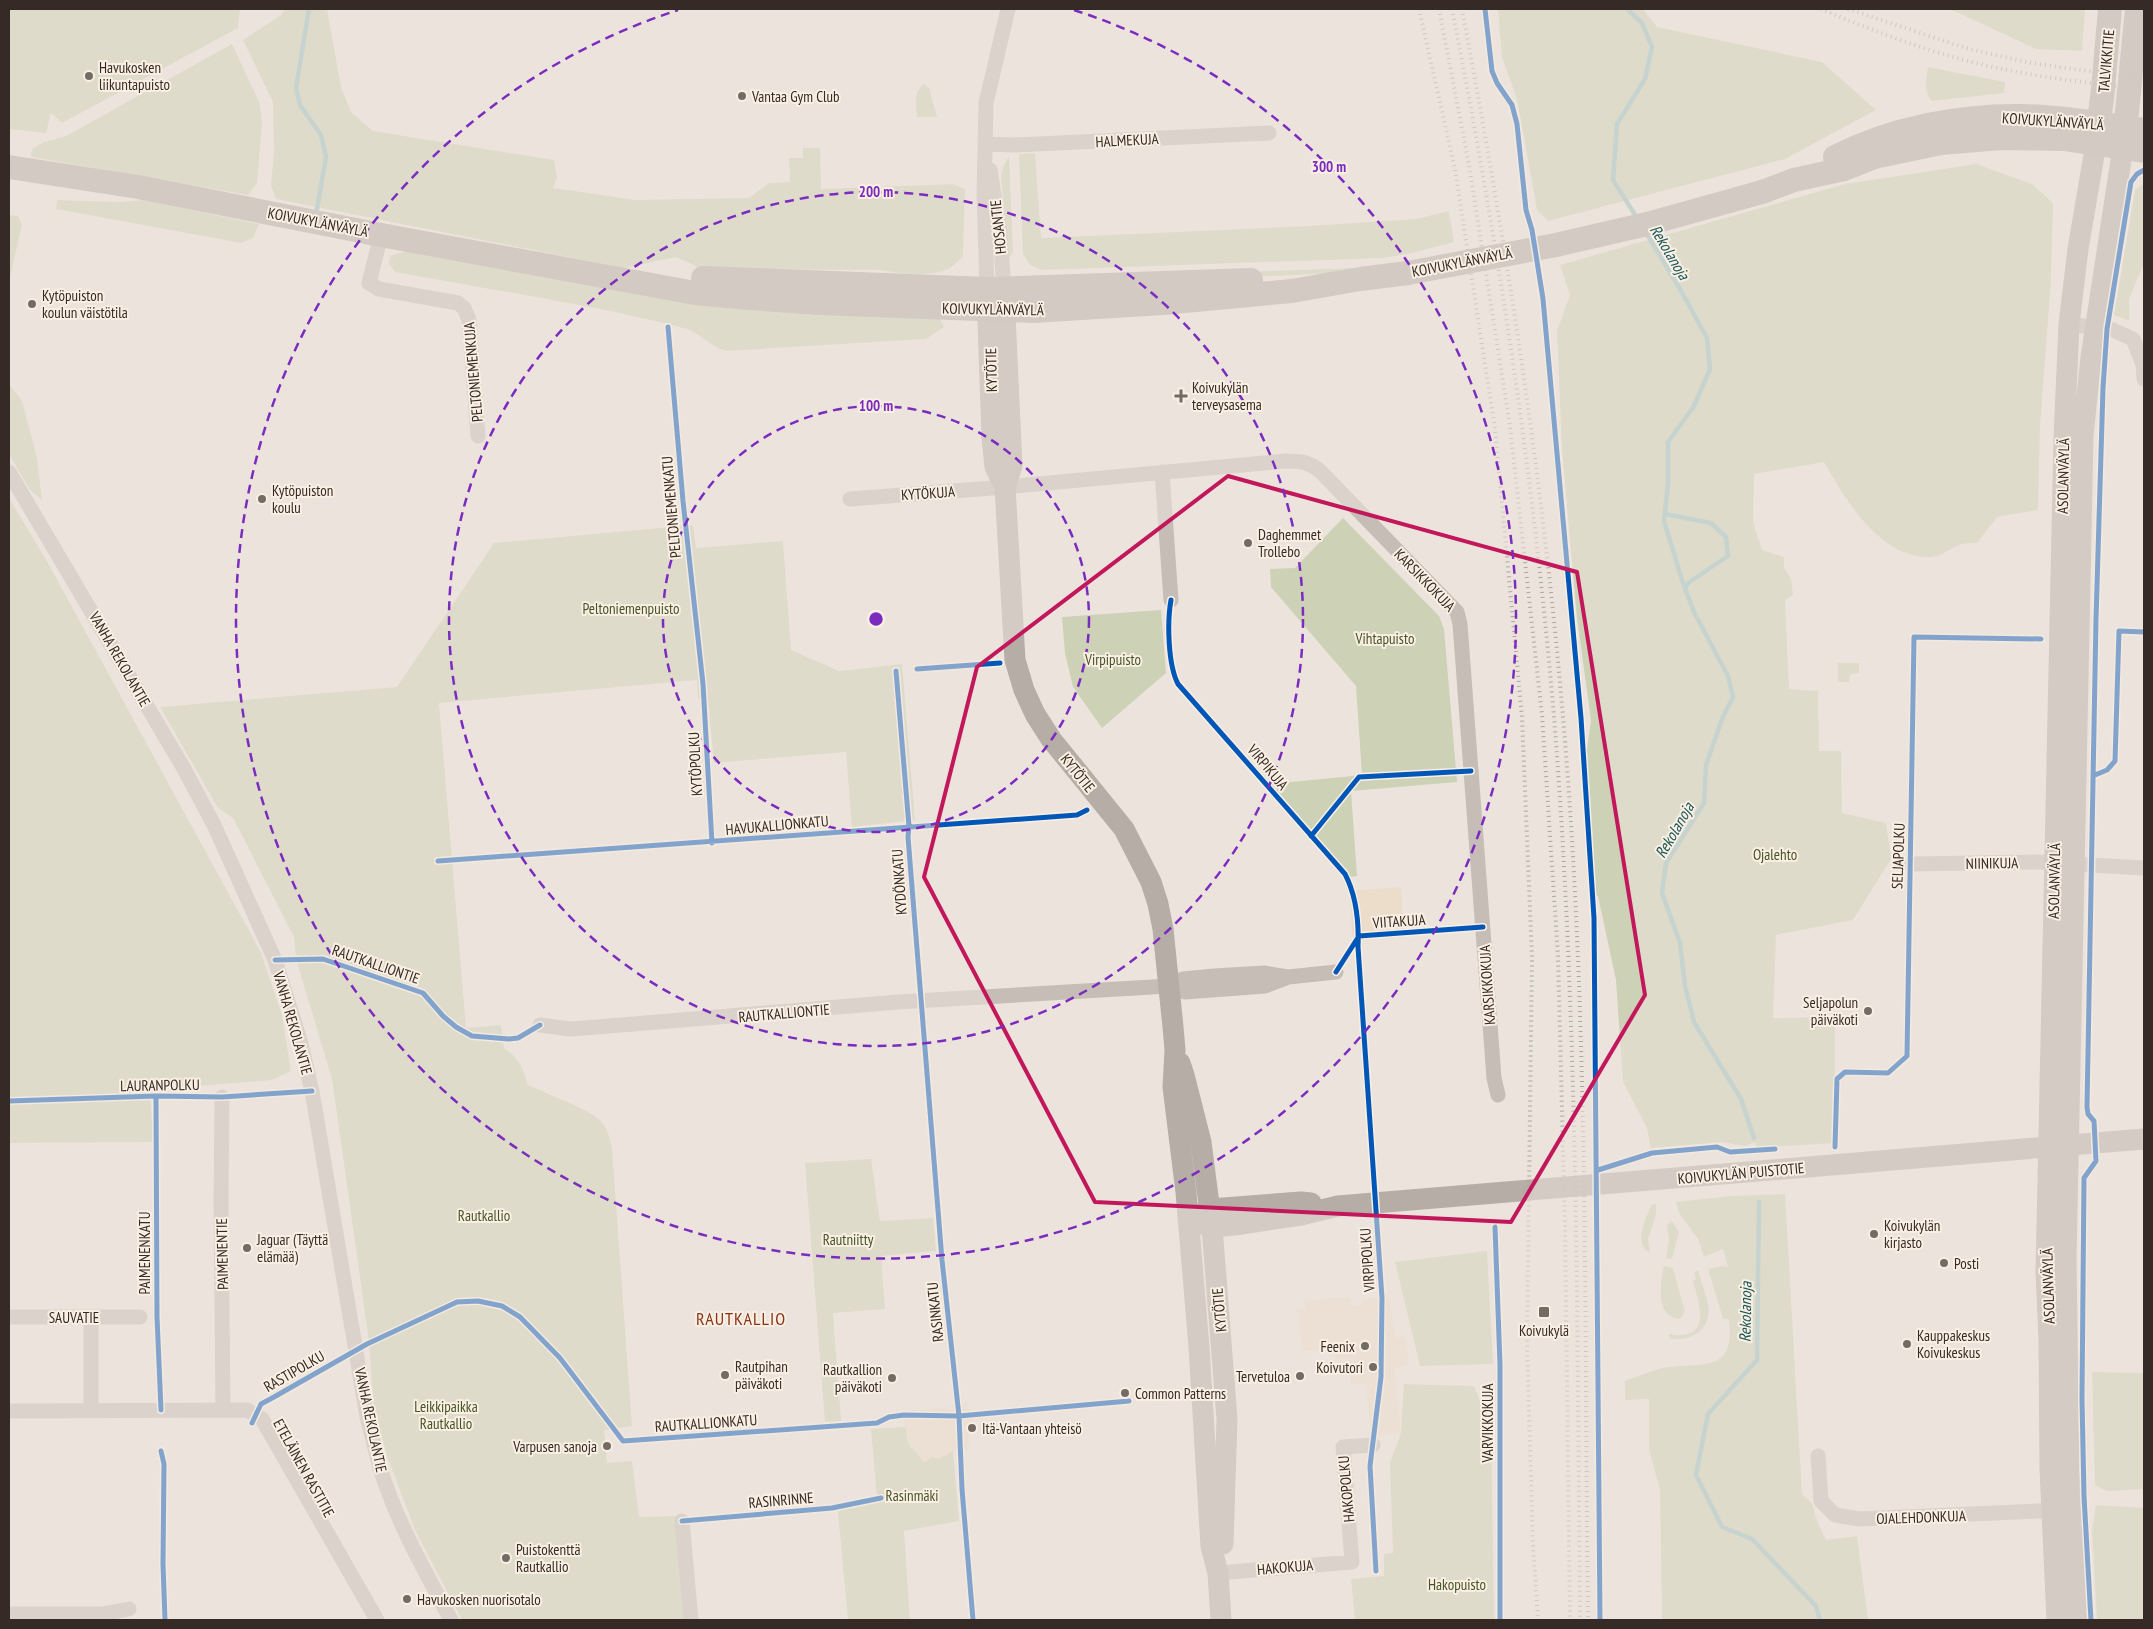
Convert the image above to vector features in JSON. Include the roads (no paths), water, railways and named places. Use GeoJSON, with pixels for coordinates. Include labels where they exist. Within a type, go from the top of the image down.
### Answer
{"type":"FeatureCollection","features":[{"type":"Feature","properties":{"kind":"main road","name":"TALVIKKITIE"},"geometry":{"type":"LineString","coordinates":[[2098,133],[2109,36],[2110,9]]}},
{"type":"Feature","properties":{"kind":"main road","name":"TALVIKKITIE"},"geometry":{"type":"LineString","coordinates":[[2134,139],[2137,9]]}},
{"type":"Feature","properties":{"kind":"main road","name":"KOIVUKYLÄNVÄYLÄ"},"geometry":{"type":"LineString","coordinates":[[9,167],[138,187],[380,235],[695,293],[818,303],[996,300],[1159,284],[1291,277],[1360,279],[1408,273],[1556,245],[1647,224],[1762,192],[1794,180],[1844,169],[1874,157],[1941,142],[2001,138],[2064,139],[2098,133],[2134,139]]}},
{"type":"Feature","properties":{"kind":"street","name":"HOSANTIE"},"geometry":{"type":"LineString","coordinates":[[996,300],[994,191],[985,144],[986,103],[1008,9]]}},
{"type":"Feature","properties":{"kind":"street","name":"HALMEKUJA"},"geometry":{"type":"LineString","coordinates":[[985,144],[1014,145],[1270,133]]}},
{"type":"Feature","properties":{"kind":"street","name":"ASOLANVÄYLÄ"},"geometry":{"type":"LineString","coordinates":[[2057,1620],[2068,1420],[2069,1336],[2059,1147],[2064,864],[2069,324],[2078,249],[2098,133]]}},
{"type":"Feature","properties":{"kind":"street","name":"ASOLANVÄYLÄ"},"geometry":{"type":"LineString","coordinates":[[2064,864],[2083,436],[2096,328],[2134,139]]}},
{"type":"Feature","properties":{"kind":"street","name":"PELTONIEMENKUJA"},"geometry":{"type":"LineString","coordinates":[[380,235],[369,283],[379,289],[458,303],[464,308],[470,320],[478,436]]}},
{"type":"Feature","properties":{"kind":"street","name":"KYTÖTIE"},"geometry":{"type":"LineString","coordinates":[[996,300],[1012,466],[1005,487],[1015,660],[1024,690],[1035,714],[1050,738],[1124,830],[1151,882],[1163,929],[1175,1050],[1173,1087],[1188,1220],[1199,1347],[1212,1553],[1218,1573],[1221,1620]]}},
{"type":"Feature","properties":{"kind":"street"},"geometry":{"type":"LineString","coordinates":[[2069,324],[2112,330],[2133,339],[2143,365],[2144,379]]}},
{"type":"Feature","properties":{"kind":"street","name":"KARSIKKOKUJA"},"geometry":{"type":"LineString","coordinates":[[1005,487],[1302,461],[1312,464],[1457,612],[1460,624],[1494,1078],[1498,1095]]}},
{"type":"Feature","properties":{"kind":"street","name":"VANHA REKOLANTIE"},"geometry":{"type":"LineString","coordinates":[[9,472],[187,775],[238,874],[275,960],[300,1040],[312,1091],[367,1416],[382,1473],[406,1536],[451,1620]]}},
{"type":"Feature","properties":{"kind":"street"},"geometry":{"type":"LineString","coordinates":[[1162,472],[1172,600]]}},
{"type":"Feature","properties":{"kind":"street","name":"KYTÖKUJA"},"geometry":{"type":"LineString","coordinates":[[850,499],[1005,487]]}},
{"type":"Feature","properties":{"kind":"street","name":"NIINIKUJA"},"geometry":{"type":"LineString","coordinates":[[1911,864],[2038,862],[2144,868]]}},
{"type":"Feature","properties":{"kind":"street"},"geometry":{"type":"LineString","coordinates":[[1169,986],[1184,992],[1265,986],[1288,977],[1336,972]]}},
{"type":"Feature","properties":{"kind":"street","name":"RAUTKALLIONTIE"},"geometry":{"type":"LineString","coordinates":[[540,1025],[570,1029],[898,1002],[1169,986]]}},
{"type":"Feature","properties":{"kind":"street","name":"KYTÖTIE"},"geometry":{"type":"LineString","coordinates":[[1175,1050],[1184,1075],[1200,1142],[1211,1218],[1227,1419],[1222,1552],[1218,1573]]}},
{"type":"Feature","properties":{"kind":"street","name":"PAIMENENTIE"},"geometry":{"type":"LineString","coordinates":[[222,1097],[221,1201],[224,1410]]}},
{"type":"Feature","properties":{"kind":"street","name":"KOIVUKYLÄN PUISTOTIE"},"geometry":{"type":"LineString","coordinates":[[1188,1220],[1302,1215],[1338,1206],[1545,1187],[2144,1139]]}},
{"type":"Feature","properties":{"kind":"street","name":"SAUVATIE"},"geometry":{"type":"LineString","coordinates":[[9,1316],[140,1317]]}},
{"type":"Feature","properties":{"kind":"street"},"geometry":{"type":"LineString","coordinates":[[91,1317],[91,1410]]}},
{"type":"Feature","properties":{"kind":"street","name":"ETELÄINEN RASTITIE"},"geometry":{"type":"LineString","coordinates":[[9,1411],[247,1410],[262,1419],[377,1620]]}},
{"type":"Feature","properties":{"kind":"street","name":"HAKOPOLKU"},"geometry":{"type":"LineString","coordinates":[[1352,1562],[1343,1447],[1373,1445]]}},
{"type":"Feature","properties":{"kind":"street","name":"OJALEHDONKUJA"},"geometry":{"type":"LineString","coordinates":[[1818,1456],[1821,1501],[1835,1515],[1859,1519],[2062,1510]]}},
{"type":"Feature","properties":{"kind":"street","name":"ASOLANVÄYLÄ"},"geometry":{"type":"LineString","coordinates":[[2062,1510],[2078,1620]]}},
{"type":"Feature","properties":{"kind":"street"},"geometry":{"type":"LineString","coordinates":[[682,1521],[691,1620]]}},
{"type":"Feature","properties":{"kind":"street","name":"HAKOKUJA"},"geometry":{"type":"LineString","coordinates":[[1218,1573],[1352,1562]]}},
{"type":"Feature","properties":{"kind":"street"},"geometry":{"type":"LineString","coordinates":[[9,1614],[102,1614],[128,1608]]}},
{"type":"Feature","properties":{"kind":"waterway"},"geometry":{"type":"LineString","coordinates":[[309,9],[296,88],[300,105],[321,135],[326,157],[317,209]]}},
{"type":"Feature","properties":{"kind":"waterway","name":"Rekolanoja"},"geometry":{"type":"LineString","coordinates":[[1627,9],[1642,23],[1652,47],[1645,79],[1617,124],[1613,180],[1637,218]]}},
{"type":"Feature","properties":{"kind":"waterway","name":"Rekolanoja"},"geometry":{"type":"LineString","coordinates":[[1645,231],[1707,338],[1710,369],[1694,406],[1668,442],[1668,483],[1664,521],[1694,612],[1728,676],[1733,697],[1722,719],[1706,765],[1704,803],[1666,863],[1662,893],[1680,943],[1685,986],[1694,1022],[1741,1099],[1754,1138]]}},
{"type":"Feature","properties":{"kind":"waterway","name":"Rekolanoja"},"geometry":{"type":"LineString","coordinates":[[1665,514],[1711,523],[1726,537],[1728,556],[1688,583],[1685,590]]}},
{"type":"Feature","properties":{"kind":"waterway","name":"Rekolanoja"},"geometry":{"type":"LineString","coordinates":[[1759,1202],[1757,1360],[1708,1414],[1696,1475],[1722,1527],[1752,1539],[1816,1606],[1820,1620]]}},
{"type":"Feature","properties":{"kind":"railway"},"geometry":{"type":"LineString","coordinates":[[1419,9],[1455,169],[1495,429],[1522,717],[1532,958],[1527,1346],[1533,1546],[1538,1620]]}},
{"type":"Feature","properties":{"kind":"railway"},"geometry":{"type":"LineString","coordinates":[[1439,9],[1469,165],[1510,426],[1542,715],[1558,956],[1565,1226],[1570,1620]]}},
{"type":"Feature","properties":{"kind":"railway"},"geometry":{"type":"LineString","coordinates":[[1452,9],[1485,185],[1513,362],[1536,539],[1554,717],[1568,942],[1572,1055],[1577,1281],[1580,1620]]}},
{"type":"Feature","properties":{"kind":"railway"},"geometry":{"type":"LineString","coordinates":[[1462,9],[1494,185],[1522,362],[1545,539],[1563,717],[1577,942],[1581,1055],[1584,1168],[1588,1620]]}},
{"type":"Feature","properties":{"kind":"railway"},"geometry":{"type":"LineString","coordinates":[[1821,9],[1894,38],[1968,61],[2012,71],[2144,89]]}},
{"type":"Feature","properties":{"kind":"railway"},"geometry":{"type":"LineString","coordinates":[[1848,9],[1969,49],[2031,63],[2144,79]]}},
{"type":"Feature","properties":{"kind":"place","name":"Havukosken liikuntapuisto"},"geometry":{"type":"Point","coordinates":[89,76]}},
{"type":"Feature","properties":{"kind":"place","name":"Vantaa Gym Club"},"geometry":{"type":"Point","coordinates":[742,96]}},
{"type":"Feature","properties":{"kind":"place","name":"Kytöpuiston koulun väistötila"},"geometry":{"type":"Point","coordinates":[32,304]}},
{"type":"Feature","properties":{"kind":"place","name":"Koivukylän terveysasema"},"geometry":{"type":"Point","coordinates":[1181,396]}},
{"type":"Feature","properties":{"kind":"place","name":"Kytöpuiston koulu"},"geometry":{"type":"Point","coordinates":[262,499]}},
{"type":"Feature","properties":{"kind":"place","name":"Daghemmet Trollebo"},"geometry":{"type":"Point","coordinates":[1248,543]}},
{"type":"Feature","properties":{"kind":"place","name":"Seljapolun päiväkoti"},"geometry":{"type":"Point","coordinates":[1868,1011]}},
{"type":"Feature","properties":{"kind":"place","name":"Koivukylän kirjasto"},"geometry":{"type":"Point","coordinates":[1874,1234]}},
{"type":"Feature","properties":{"kind":"place","name":"Jaguar (Täyttä elämää)"},"geometry":{"type":"Point","coordinates":[247,1248]}},
{"type":"Feature","properties":{"kind":"place","name":"Posti"},"geometry":{"type":"Point","coordinates":[1944,1263]}},
{"type":"Feature","properties":{"kind":"place","name":"Koivukylä"},"geometry":{"type":"Point","coordinates":[1544,1312]}},
{"type":"Feature","properties":{"kind":"place","name":"Kauppakeskus Koivukeskus"},"geometry":{"type":"Point","coordinates":[1907,1344]}},
{"type":"Feature","properties":{"kind":"place","name":"Feenix"},"geometry":{"type":"Point","coordinates":[1365,1346]}},
{"type":"Feature","properties":{"kind":"place","name":"Koivutori"},"geometry":{"type":"Point","coordinates":[1373,1367]}},
{"type":"Feature","properties":{"kind":"place","name":"Rautpihan päiväkoti"},"geometry":{"type":"Point","coordinates":[725,1375]}},
{"type":"Feature","properties":{"kind":"place","name":"Tervetuloa"},"geometry":{"type":"Point","coordinates":[1300,1376]}},
{"type":"Feature","properties":{"kind":"place","name":"Rautkallion päiväkoti"},"geometry":{"type":"Point","coordinates":[892,1378]}},
{"type":"Feature","properties":{"kind":"place","name":"Common Patterns"},"geometry":{"type":"Point","coordinates":[1125,1393]}},
{"type":"Feature","properties":{"kind":"place","name":"Itä-Vantaan yhteisö"},"geometry":{"type":"Point","coordinates":[972,1428]}},
{"type":"Feature","properties":{"kind":"place","name":"Varpusen sanoja"},"geometry":{"type":"Point","coordinates":[607,1446]}},
{"type":"Feature","properties":{"kind":"place","name":"Puistokenttä Rautkallio"},"geometry":{"type":"Point","coordinates":[506,1558]}},
{"type":"Feature","properties":{"kind":"place","name":"Havukosken nuorisotalo"},"geometry":{"type":"Point","coordinates":[407,1599]}},
{"type":"Feature","properties":{"kind":"district","name":"RAUTKALLIO"},"geometry":{"type":"Point","coordinates":[741,1318]}},
{"type":"Feature","properties":{"kind":"park label","name":"Peltoniemenpuisto"},"geometry":{"type":"Point","coordinates":[631,608]}},
{"type":"Feature","properties":{"kind":"park label","name":"Vihtapuisto"},"geometry":{"type":"Point","coordinates":[1385,638]}},
{"type":"Feature","properties":{"kind":"park label","name":"Virpipuisto"},"geometry":{"type":"Point","coordinates":[1113,659]}},
{"type":"Feature","properties":{"kind":"park label","name":"Ojalehto"},"geometry":{"type":"Point","coordinates":[1775,854]}},
{"type":"Feature","properties":{"kind":"park label","name":"Rautkallio"},"geometry":{"type":"Point","coordinates":[484,1215]}},
{"type":"Feature","properties":{"kind":"park label","name":"Rautniitty"},"geometry":{"type":"Point","coordinates":[848,1239]}},
{"type":"Feature","properties":{"kind":"park label","name":"Leikkipaikka Rautkallio"},"geometry":{"type":"Point","coordinates":[446,1414]}},
{"type":"Feature","properties":{"kind":"park label","name":"Rasinmäki"},"geometry":{"type":"Point","coordinates":[912,1495]}},
{"type":"Feature","properties":{"kind":"park label","name":"Hakopuisto"},"geometry":{"type":"Point","coordinates":[1457,1584]}}]}
